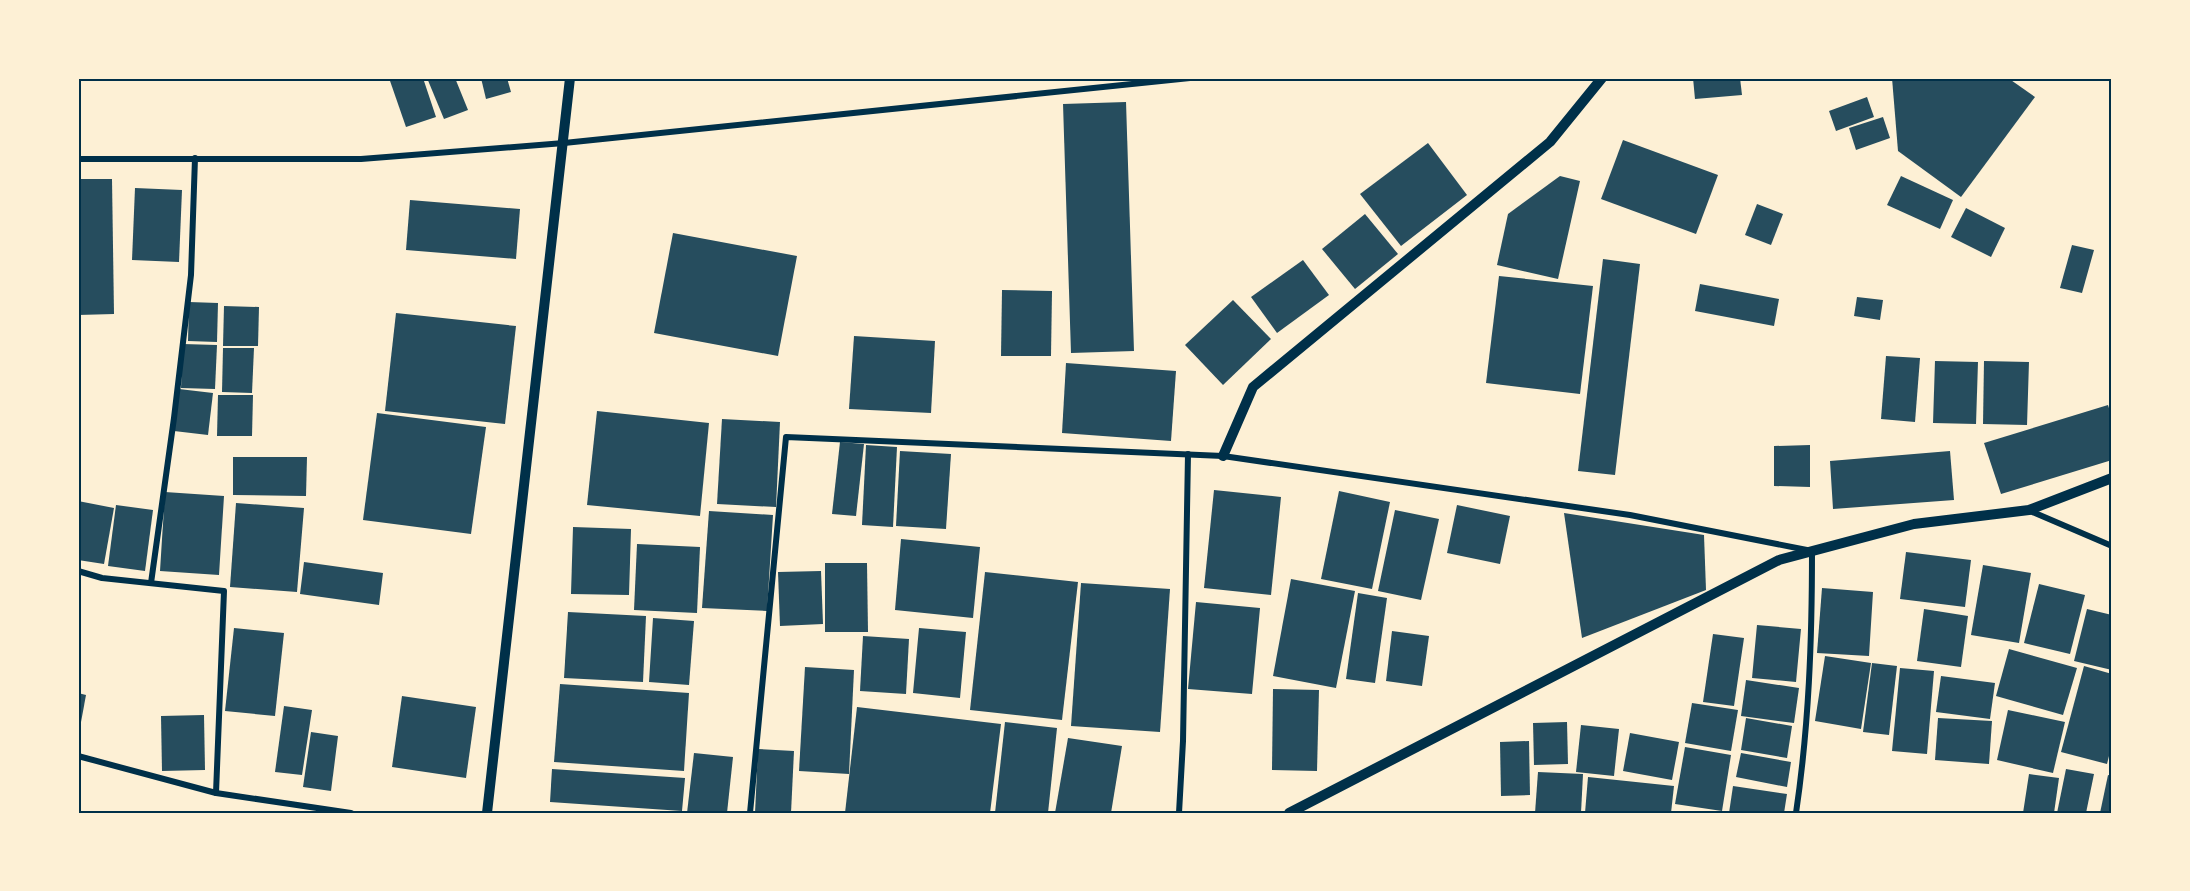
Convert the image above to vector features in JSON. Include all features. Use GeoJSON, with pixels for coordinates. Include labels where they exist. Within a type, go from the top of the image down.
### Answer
{"type":"FeatureCollection","features":[{"type":"Feature","properties":{"kind":"street"},"geometry":{"type":"LineString","coordinates":[[487,813],[570,78]]}},
{"type":"Feature","properties":{"kind":"street"},"geometry":{"type":"LineString","coordinates":[[78,159],[361,159],[564,143],[1190,78]]}},
{"type":"Feature","properties":{"kind":"street"},"geometry":{"type":"LineString","coordinates":[[1223,456],[1253,387],[1550,142],[1602,78]]}},
{"type":"Feature","properties":{"kind":"street"},"geometry":{"type":"LineString","coordinates":[[151,583],[191,275],[195,158]]}},
{"type":"Feature","properties":{"kind":"street"},"geometry":{"type":"LineString","coordinates":[[750,813],[786,437],[1223,456],[1630,515],[1812,551]]}},
{"type":"Feature","properties":{"kind":"street"},"geometry":{"type":"LineString","coordinates":[[1179,813],[1184,741],[1188,454]]}},
{"type":"Feature","properties":{"kind":"street"},"geometry":{"type":"LineString","coordinates":[[1289,813],[1779,560],[1914,525],[2029,510],[2112,478]]}},
{"type":"Feature","properties":{"kind":"street"},"geometry":{"type":"LineString","coordinates":[[2029,510],[2112,546]]}},
{"type":"Feature","properties":{"kind":"street"},"geometry":{"type":"LineString","coordinates":[[1796,813],[1803,765],[1812,653],[1812,551]]}},
{"type":"Feature","properties":{"kind":"street"},"geometry":{"type":"LineString","coordinates":[[78,571],[102,578],[224,591],[216,793]]}},
{"type":"Feature","properties":{"kind":"street"},"geometry":{"type":"LineString","coordinates":[[78,756],[216,793],[351,813]]}},
{"type":"Feature","properties":{"kind":"building"},"geometry":{"type":"Polygon","coordinates":[[[389,78],[423,78],[436,117],[406,127],[389,78]]]}},
{"type":"Feature","properties":{"kind":"building"},"geometry":{"type":"Polygon","coordinates":[[[427,78],[455,78],[468,110],[444,119],[427,78]]]}},
{"type":"Feature","properties":{"kind":"building"},"geometry":{"type":"Polygon","coordinates":[[[481,78],[507,78],[511,92],[486,99],[481,78]]]}},
{"type":"Feature","properties":{"kind":"building"},"geometry":{"type":"Polygon","coordinates":[[[1693,78],[1740,78],[1742,95],[1695,99],[1693,78]]]}},
{"type":"Feature","properties":{"kind":"building"},"geometry":{"type":"Polygon","coordinates":[[[1892,78],[2008,78],[2035,97],[1961,197],[1898,151],[1892,78]]]}},
{"type":"Feature","properties":{"kind":"building"},"geometry":{"type":"Polygon","coordinates":[[[1867,97],[1874,117],[1836,131],[1829,111],[1867,97]]]}},
{"type":"Feature","properties":{"kind":"building"},"geometry":{"type":"Polygon","coordinates":[[[1126,102],[1134,351],[1071,353],[1063,104],[1126,102]]]}},
{"type":"Feature","properties":{"kind":"building"},"geometry":{"type":"Polygon","coordinates":[[[1883,117],[1890,138],[1856,150],[1849,128],[1883,117]]]}},
{"type":"Feature","properties":{"kind":"building"},"geometry":{"type":"Polygon","coordinates":[[[1623,140],[1718,175],[1696,234],[1601,199],[1623,140]]]}},
{"type":"Feature","properties":{"kind":"building"},"geometry":{"type":"Polygon","coordinates":[[[1428,143],[1467,195],[1401,246],[1360,194],[1428,143]]]}},
{"type":"Feature","properties":{"kind":"building"},"geometry":{"type":"Polygon","coordinates":[[[1560,176],[1580,181],[1558,279],[1497,265],[1508,214],[1560,176]]]}},
{"type":"Feature","properties":{"kind":"building"},"geometry":{"type":"Polygon","coordinates":[[[1901,176],[1953,200],[1940,229],[1887,205],[1901,176]]]}},
{"type":"Feature","properties":{"kind":"building"},"geometry":{"type":"Polygon","coordinates":[[[78,179],[112,179],[114,314],[78,315],[78,179]]]}},
{"type":"Feature","properties":{"kind":"building"},"geometry":{"type":"Polygon","coordinates":[[[135,188],[182,190],[179,262],[132,260],[135,188]]]}},
{"type":"Feature","properties":{"kind":"building"},"geometry":{"type":"Polygon","coordinates":[[[410,200],[520,209],[516,259],[406,250],[410,200]]]}},
{"type":"Feature","properties":{"kind":"building"},"geometry":{"type":"Polygon","coordinates":[[[1757,204],[1783,214],[1771,245],[1745,235],[1757,204]]]}},
{"type":"Feature","properties":{"kind":"building"},"geometry":{"type":"Polygon","coordinates":[[[1966,208],[2005,228],[1991,257],[1951,237],[1966,208]]]}},
{"type":"Feature","properties":{"kind":"building"},"geometry":{"type":"Polygon","coordinates":[[[1365,214],[1398,254],[1355,289],[1322,249],[1365,214]]]}},
{"type":"Feature","properties":{"kind":"building"},"geometry":{"type":"Polygon","coordinates":[[[673,233],[797,256],[778,356],[654,333],[673,233]]]}},
{"type":"Feature","properties":{"kind":"building"},"geometry":{"type":"Polygon","coordinates":[[[2072,245],[2094,250],[2082,293],[2060,288],[2072,245]]]}},
{"type":"Feature","properties":{"kind":"building"},"geometry":{"type":"Polygon","coordinates":[[[1603,259],[1640,264],[1615,475],[1578,471],[1603,259]]]}},
{"type":"Feature","properties":{"kind":"building"},"geometry":{"type":"Polygon","coordinates":[[[1303,260],[1329,295],[1277,333],[1251,297],[1303,260]]]}},
{"type":"Feature","properties":{"kind":"building"},"geometry":{"type":"Polygon","coordinates":[[[1499,276],[1593,286],[1580,394],[1486,383],[1499,276]]]}},
{"type":"Feature","properties":{"kind":"building"},"geometry":{"type":"Polygon","coordinates":[[[1700,284],[1779,299],[1774,326],[1695,311],[1700,284]]]}},
{"type":"Feature","properties":{"kind":"building"},"geometry":{"type":"Polygon","coordinates":[[[1002,290],[1052,291],[1051,356],[1001,356],[1002,290]]]}},
{"type":"Feature","properties":{"kind":"building"},"geometry":{"type":"Polygon","coordinates":[[[1857,297],[1883,300],[1880,320],[1854,316],[1857,297]]]}},
{"type":"Feature","properties":{"kind":"building"},"geometry":{"type":"Polygon","coordinates":[[[1233,300],[1271,339],[1223,385],[1185,345],[1233,300]]]}},
{"type":"Feature","properties":{"kind":"building"},"geometry":{"type":"Polygon","coordinates":[[[189,302],[218,303],[217,342],[188,341],[189,302]]]}},
{"type":"Feature","properties":{"kind":"building"},"geometry":{"type":"Polygon","coordinates":[[[224,306],[259,307],[258,346],[223,346],[224,306]]]}},
{"type":"Feature","properties":{"kind":"building"},"geometry":{"type":"Polygon","coordinates":[[[396,313],[516,326],[505,424],[385,411],[396,313]]]}},
{"type":"Feature","properties":{"kind":"building"},"geometry":{"type":"Polygon","coordinates":[[[854,336],[935,341],[931,413],[849,409],[854,336]]]}},
{"type":"Feature","properties":{"kind":"building"},"geometry":{"type":"Polygon","coordinates":[[[183,344],[217,345],[215,389],[181,388],[183,344]]]}},
{"type":"Feature","properties":{"kind":"building"},"geometry":{"type":"Polygon","coordinates":[[[223,348],[254,348],[252,393],[222,392],[223,348]]]}},
{"type":"Feature","properties":{"kind":"building"},"geometry":{"type":"Polygon","coordinates":[[[1886,356],[1920,358],[1915,422],[1881,419],[1886,356]]]}},
{"type":"Feature","properties":{"kind":"building"},"geometry":{"type":"Polygon","coordinates":[[[1935,361],[1978,362],[1976,424],[1933,423],[1935,361]]]}},
{"type":"Feature","properties":{"kind":"building"},"geometry":{"type":"Polygon","coordinates":[[[1984,361],[2029,362],[2027,425],[1983,424],[1984,361]]]}},
{"type":"Feature","properties":{"kind":"building"},"geometry":{"type":"Polygon","coordinates":[[[1066,363],[1176,371],[1171,441],[1062,433],[1066,363]]]}},
{"type":"Feature","properties":{"kind":"building"},"geometry":{"type":"Polygon","coordinates":[[[179,389],[213,393],[208,435],[174,431],[179,389]]]}},
{"type":"Feature","properties":{"kind":"building"},"geometry":{"type":"Polygon","coordinates":[[[218,395],[253,395],[252,436],[217,436],[218,395]]]}},
{"type":"Feature","properties":{"kind":"building"},"geometry":{"type":"Polygon","coordinates":[[[2108,405],[2112,418],[2112,460],[2001,494],[1984,443],[2108,405]]]}},
{"type":"Feature","properties":{"kind":"building"},"geometry":{"type":"Polygon","coordinates":[[[597,411],[709,423],[700,516],[587,505],[597,411]]]}},
{"type":"Feature","properties":{"kind":"building"},"geometry":{"type":"Polygon","coordinates":[[[377,413],[486,427],[471,534],[363,520],[377,413]]]}},
{"type":"Feature","properties":{"kind":"building"},"geometry":{"type":"Polygon","coordinates":[[[722,419],[780,422],[776,507],[717,504],[722,419]]]}},
{"type":"Feature","properties":{"kind":"building"},"geometry":{"type":"Polygon","coordinates":[[[840,442],[864,444],[856,516],[832,514],[840,442]]]}},
{"type":"Feature","properties":{"kind":"building"},"geometry":{"type":"Polygon","coordinates":[[[866,445],[897,447],[893,527],[862,525],[866,445]]]}},
{"type":"Feature","properties":{"kind":"building"},"geometry":{"type":"Polygon","coordinates":[[[1810,445],[1810,487],[1774,486],[1774,446],[1810,445]]]}},
{"type":"Feature","properties":{"kind":"building"},"geometry":{"type":"Polygon","coordinates":[[[900,451],[951,454],[946,529],[896,526],[900,451]]]}},
{"type":"Feature","properties":{"kind":"building"},"geometry":{"type":"Polygon","coordinates":[[[1950,451],[1954,500],[1833,509],[1830,461],[1950,451]]]}},
{"type":"Feature","properties":{"kind":"building"},"geometry":{"type":"Polygon","coordinates":[[[233,457],[307,457],[306,496],[233,495],[233,457]]]}},
{"type":"Feature","properties":{"kind":"building"},"geometry":{"type":"Polygon","coordinates":[[[1214,490],[1281,497],[1271,595],[1204,588],[1214,490]]]}},
{"type":"Feature","properties":{"kind":"building"},"geometry":{"type":"Polygon","coordinates":[[[1339,491],[1390,502],[1372,589],[1321,579],[1339,491]]]}},
{"type":"Feature","properties":{"kind":"building"},"geometry":{"type":"Polygon","coordinates":[[[165,492],[224,496],[219,575],[160,571],[165,492]]]}},
{"type":"Feature","properties":{"kind":"building"},"geometry":{"type":"Polygon","coordinates":[[[78,501],[114,508],[104,564],[78,560],[78,501]]]}},
{"type":"Feature","properties":{"kind":"building"},"geometry":{"type":"Polygon","coordinates":[[[236,503],[304,508],[297,592],[230,587],[236,503]]]}},
{"type":"Feature","properties":{"kind":"building"},"geometry":{"type":"Polygon","coordinates":[[[116,505],[153,510],[145,571],[108,566],[116,505]]]}},
{"type":"Feature","properties":{"kind":"building"},"geometry":{"type":"Polygon","coordinates":[[[1457,505],[1510,516],[1500,564],[1447,553],[1457,505]]]}},
{"type":"Feature","properties":{"kind":"building"},"geometry":{"type":"Polygon","coordinates":[[[1395,510],[1439,519],[1421,600],[1378,591],[1395,510]]]}},
{"type":"Feature","properties":{"kind":"building"},"geometry":{"type":"Polygon","coordinates":[[[709,511],[773,515],[767,611],[702,608],[709,511]]]}},
{"type":"Feature","properties":{"kind":"building"},"geometry":{"type":"Polygon","coordinates":[[[1564,513],[1704,535],[1706,590],[1582,638],[1564,513]]]}},
{"type":"Feature","properties":{"kind":"building"},"geometry":{"type":"Polygon","coordinates":[[[573,527],[631,529],[629,595],[571,594],[573,527]]]}},
{"type":"Feature","properties":{"kind":"building"},"geometry":{"type":"Polygon","coordinates":[[[901,539],[980,547],[973,618],[895,610],[901,539]]]}},
{"type":"Feature","properties":{"kind":"building"},"geometry":{"type":"Polygon","coordinates":[[[637,544],[700,547],[697,613],[634,610],[637,544]]]}},
{"type":"Feature","properties":{"kind":"building"},"geometry":{"type":"Polygon","coordinates":[[[1906,552],[1971,560],[1965,607],[1900,599],[1906,552]]]}},
{"type":"Feature","properties":{"kind":"building"},"geometry":{"type":"Polygon","coordinates":[[[304,562],[383,573],[379,605],[300,594],[304,562]]]}},
{"type":"Feature","properties":{"kind":"building"},"geometry":{"type":"Polygon","coordinates":[[[825,563],[867,563],[868,632],[825,632],[825,563]]]}},
{"type":"Feature","properties":{"kind":"building"},"geometry":{"type":"Polygon","coordinates":[[[1983,565],[2031,573],[2019,643],[1971,635],[1983,565]]]}},
{"type":"Feature","properties":{"kind":"building"},"geometry":{"type":"Polygon","coordinates":[[[821,571],[823,624],[780,626],[778,572],[821,571]]]}},
{"type":"Feature","properties":{"kind":"building"},"geometry":{"type":"Polygon","coordinates":[[[985,572],[1078,582],[1062,720],[970,710],[985,572]]]}},
{"type":"Feature","properties":{"kind":"building"},"geometry":{"type":"Polygon","coordinates":[[[1291,579],[1355,591],[1336,688],[1273,676],[1291,579]]]}},
{"type":"Feature","properties":{"kind":"building"},"geometry":{"type":"Polygon","coordinates":[[[1081,583],[1170,589],[1160,732],[1071,726],[1081,583]]]}},
{"type":"Feature","properties":{"kind":"building"},"geometry":{"type":"Polygon","coordinates":[[[2039,584],[2085,595],[2070,654],[2024,643],[2039,584]]]}},
{"type":"Feature","properties":{"kind":"building"},"geometry":{"type":"Polygon","coordinates":[[[1822,588],[1873,592],[1869,656],[1817,653],[1822,588]]]}},
{"type":"Feature","properties":{"kind":"building"},"geometry":{"type":"Polygon","coordinates":[[[1358,593],[1387,598],[1375,683],[1346,679],[1358,593]]]}},
{"type":"Feature","properties":{"kind":"building"},"geometry":{"type":"Polygon","coordinates":[[[1196,602],[1260,608],[1252,694],[1188,689],[1196,602]]]}},
{"type":"Feature","properties":{"kind":"building"},"geometry":{"type":"Polygon","coordinates":[[[1924,609],[1968,616],[1961,667],[1917,661],[1924,609]]]}},
{"type":"Feature","properties":{"kind":"building"},"geometry":{"type":"Polygon","coordinates":[[[2087,609],[2112,615],[2112,670],[2074,661],[2087,609]]]}},
{"type":"Feature","properties":{"kind":"building"},"geometry":{"type":"Polygon","coordinates":[[[568,612],[646,616],[643,682],[564,678],[568,612]]]}},
{"type":"Feature","properties":{"kind":"building"},"geometry":{"type":"Polygon","coordinates":[[[653,618],[694,621],[689,685],[649,682],[653,618]]]}},
{"type":"Feature","properties":{"kind":"building"},"geometry":{"type":"Polygon","coordinates":[[[1757,625],[1801,629],[1796,682],[1752,678],[1757,625]]]}},
{"type":"Feature","properties":{"kind":"building"},"geometry":{"type":"Polygon","coordinates":[[[234,628],[284,633],[275,716],[225,711],[234,628]]]}},
{"type":"Feature","properties":{"kind":"building"},"geometry":{"type":"Polygon","coordinates":[[[919,628],[966,632],[960,698],[913,693],[919,628]]]}},
{"type":"Feature","properties":{"kind":"building"},"geometry":{"type":"Polygon","coordinates":[[[1392,631],[1429,636],[1422,686],[1386,681],[1392,631]]]}},
{"type":"Feature","properties":{"kind":"building"},"geometry":{"type":"Polygon","coordinates":[[[1713,634],[1744,638],[1734,706],[1703,702],[1713,634]]]}},
{"type":"Feature","properties":{"kind":"building"},"geometry":{"type":"Polygon","coordinates":[[[863,636],[909,639],[906,694],[860,691],[863,636]]]}},
{"type":"Feature","properties":{"kind":"building"},"geometry":{"type":"Polygon","coordinates":[[[2009,649],[2077,668],[2063,715],[1996,696],[2009,649]]]}},
{"type":"Feature","properties":{"kind":"building"},"geometry":{"type":"Polygon","coordinates":[[[1825,656],[1871,663],[1861,729],[1815,721],[1825,656]]]}},
{"type":"Feature","properties":{"kind":"building"},"geometry":{"type":"Polygon","coordinates":[[[1872,663],[1897,666],[1889,735],[1863,732],[1872,663]]]}},
{"type":"Feature","properties":{"kind":"building"},"geometry":{"type":"Polygon","coordinates":[[[2084,666],[2112,674],[2112,744],[2107,764],[2061,752],[2084,666]]]}},
{"type":"Feature","properties":{"kind":"building"},"geometry":{"type":"Polygon","coordinates":[[[805,667],[854,670],[849,774],[799,771],[805,667]]]}},
{"type":"Feature","properties":{"kind":"building"},"geometry":{"type":"Polygon","coordinates":[[[1900,668],[1934,671],[1927,754],[1892,751],[1900,668]]]}},
{"type":"Feature","properties":{"kind":"building"},"geometry":{"type":"Polygon","coordinates":[[[1941,676],[1995,683],[1990,719],[1936,712],[1941,676]]]}},
{"type":"Feature","properties":{"kind":"building"},"geometry":{"type":"Polygon","coordinates":[[[1746,680],[1799,688],[1794,723],[1741,716],[1746,680]]]}},
{"type":"Feature","properties":{"kind":"building"},"geometry":{"type":"Polygon","coordinates":[[[560,684],[689,693],[684,771],[554,762],[560,684]]]}},
{"type":"Feature","properties":{"kind":"building"},"geometry":{"type":"Polygon","coordinates":[[[1273,689],[1319,690],[1317,771],[1272,770],[1273,689]]]}},
{"type":"Feature","properties":{"kind":"building"},"geometry":{"type":"Polygon","coordinates":[[[78,693],[86,695],[79,733],[78,732],[78,693]]]}},
{"type":"Feature","properties":{"kind":"building"},"geometry":{"type":"Polygon","coordinates":[[[402,696],[476,707],[466,778],[392,767],[402,696]]]}},
{"type":"Feature","properties":{"kind":"building"},"geometry":{"type":"Polygon","coordinates":[[[1692,703],[1738,710],[1731,751],[1685,743],[1692,703]]]}},
{"type":"Feature","properties":{"kind":"building"},"geometry":{"type":"Polygon","coordinates":[[[284,706],[312,710],[302,775],[275,772],[284,706]]]}},
{"type":"Feature","properties":{"kind":"building"},"geometry":{"type":"Polygon","coordinates":[[[857,707],[1001,724],[990,813],[845,813],[857,707]]]}},
{"type":"Feature","properties":{"kind":"building"},"geometry":{"type":"Polygon","coordinates":[[[2008,710],[2065,722],[2053,773],[1997,760],[2008,710]]]}},
{"type":"Feature","properties":{"kind":"building"},"geometry":{"type":"Polygon","coordinates":[[[204,715],[205,770],[162,771],[161,716],[204,715]]]}},
{"type":"Feature","properties":{"kind":"building"},"geometry":{"type":"Polygon","coordinates":[[[1746,718],[1792,726],[1787,758],[1741,750],[1746,718]]]}},
{"type":"Feature","properties":{"kind":"building"},"geometry":{"type":"Polygon","coordinates":[[[1938,718],[1992,721],[1989,764],[1935,760],[1938,718]]]}},
{"type":"Feature","properties":{"kind":"building"},"geometry":{"type":"Polygon","coordinates":[[[1005,722],[1057,728],[1048,813],[995,813],[1005,722]]]}},
{"type":"Feature","properties":{"kind":"building"},"geometry":{"type":"Polygon","coordinates":[[[1567,722],[1568,764],[1534,765],[1533,723],[1567,722]]]}},
{"type":"Feature","properties":{"kind":"building"},"geometry":{"type":"Polygon","coordinates":[[[1581,725],[1619,729],[1614,776],[1576,772],[1581,725]]]}},
{"type":"Feature","properties":{"kind":"building"},"geometry":{"type":"Polygon","coordinates":[[[311,732],[338,736],[331,791],[303,787],[311,732]]]}},
{"type":"Feature","properties":{"kind":"building"},"geometry":{"type":"Polygon","coordinates":[[[1630,733],[1679,742],[1672,780],[1623,771],[1630,733]]]}},
{"type":"Feature","properties":{"kind":"building"},"geometry":{"type":"Polygon","coordinates":[[[1068,738],[1122,746],[1111,813],[1055,813],[1068,738]]]}},
{"type":"Feature","properties":{"kind":"building"},"geometry":{"type":"Polygon","coordinates":[[[1529,741],[1530,795],[1501,796],[1500,742],[1529,741]]]}},
{"type":"Feature","properties":{"kind":"building"},"geometry":{"type":"Polygon","coordinates":[[[1685,747],[1731,755],[1722,811],[1675,804],[1685,747]]]}},
{"type":"Feature","properties":{"kind":"building"},"geometry":{"type":"Polygon","coordinates":[[[758,749],[794,751],[791,813],[755,813],[758,749]]]}},
{"type":"Feature","properties":{"kind":"building"},"geometry":{"type":"Polygon","coordinates":[[[694,753],[733,757],[727,813],[687,813],[694,753]]]}},
{"type":"Feature","properties":{"kind":"building"},"geometry":{"type":"Polygon","coordinates":[[[1741,753],[1791,762],[1787,787],[1736,777],[1741,753]]]}},
{"type":"Feature","properties":{"kind":"building"},"geometry":{"type":"Polygon","coordinates":[[[552,769],[685,778],[682,811],[550,802],[552,769]]]}},
{"type":"Feature","properties":{"kind":"building"},"geometry":{"type":"Polygon","coordinates":[[[2066,769],[2094,774],[2086,813],[2057,813],[2066,769]]]}},
{"type":"Feature","properties":{"kind":"building"},"geometry":{"type":"Polygon","coordinates":[[[1538,772],[1583,774],[1581,813],[1535,813],[1538,772]]]}},
{"type":"Feature","properties":{"kind":"building"},"geometry":{"type":"Polygon","coordinates":[[[2029,774],[2059,778],[2054,813],[2023,813],[2029,774]]]}},
{"type":"Feature","properties":{"kind":"building"},"geometry":{"type":"Polygon","coordinates":[[[2108,775],[2112,776],[2112,813],[2100,813],[2108,775]]]}},
{"type":"Feature","properties":{"kind":"building"},"geometry":{"type":"Polygon","coordinates":[[[1588,777],[1674,786],[1671,813],[1585,813],[1588,777]]]}},
{"type":"Feature","properties":{"kind":"building"},"geometry":{"type":"Polygon","coordinates":[[[1733,786],[1787,794],[1784,813],[1729,813],[1733,786]]]}}]}
